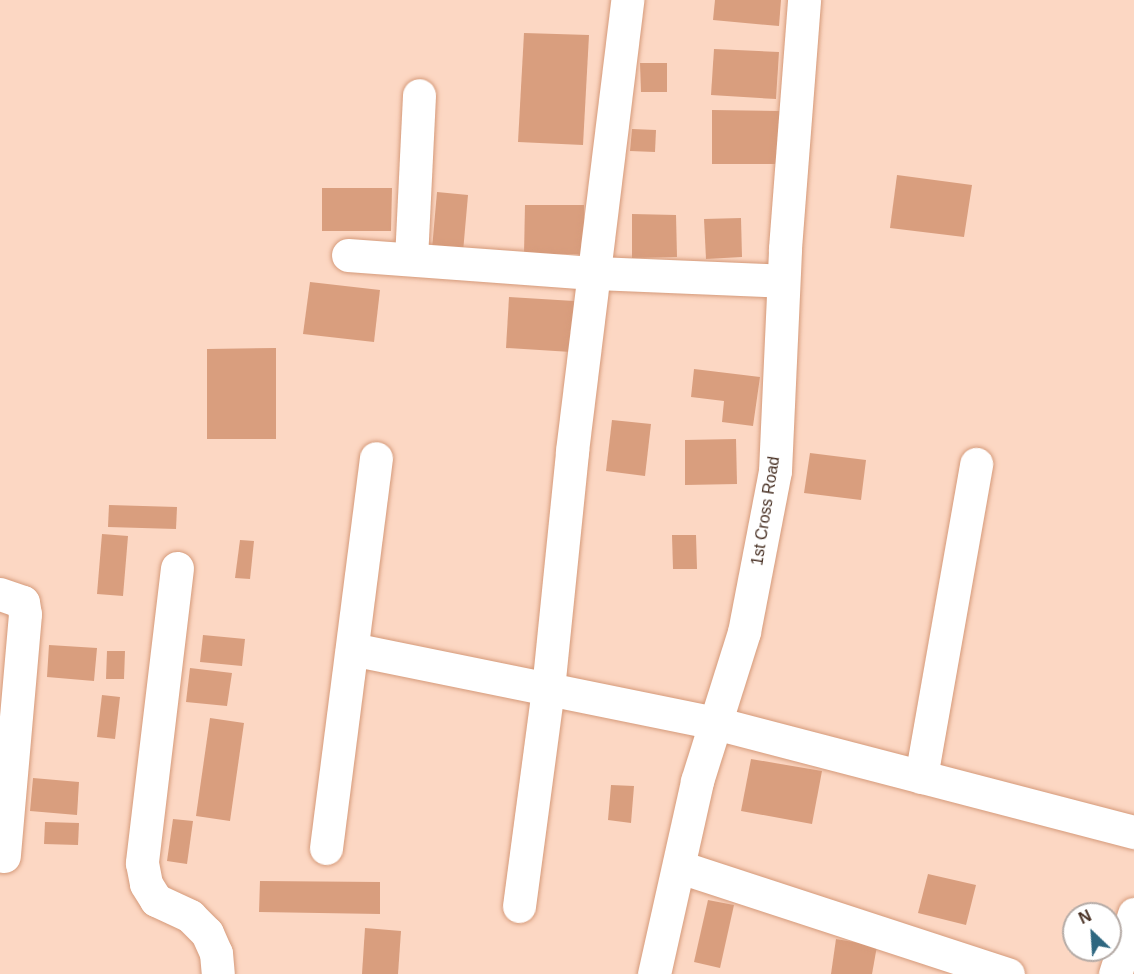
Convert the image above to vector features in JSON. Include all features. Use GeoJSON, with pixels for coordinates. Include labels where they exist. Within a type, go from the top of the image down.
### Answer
{"type":"FeatureCollection","features":[{"type":"Feature","properties":{"kind":"street"},"geometry":{"type":"LineString","coordinates":[[519,906],[548,689],[572,451],[596,273],[627,0]]}},
{"type":"Feature","properties":{"kind":"street","name":"1st Cross Road"},"geometry":{"type":"LineString","coordinates":[[654,974],[680,867],[697,781],[744,632],[775,471],[783,281],[804,0]]}},
{"type":"Feature","properties":{"kind":"street"},"geometry":{"type":"LineString","coordinates":[[411,260],[419,95]]}},
{"type":"Feature","properties":{"kind":"street"},"geometry":{"type":"LineString","coordinates":[[348,255],[596,273],[783,281]]}},
{"type":"Feature","properties":{"kind":"street"},"geometry":{"type":"LineString","coordinates":[[326,848],[376,458]]}},
{"type":"Feature","properties":{"kind":"street"},"geometry":{"type":"LineString","coordinates":[[921,777],[976,464]]}},
{"type":"Feature","properties":{"kind":"street"},"geometry":{"type":"LineString","coordinates":[[177,568],[142,863],[146,884],[156,900],[190,916],[207,933],[218,974]]}},
{"type":"Feature","properties":{"kind":"street"},"geometry":{"type":"LineString","coordinates":[[0,594],[23,602],[26,614],[4,856]]}},
{"type":"Feature","properties":{"kind":"street"},"geometry":{"type":"LineString","coordinates":[[351,649],[715,723],[1134,832]]}},
{"type":"Feature","properties":{"kind":"street"},"geometry":{"type":"LineString","coordinates":[[680,867],[1008,974]]}},
{"type":"Feature","properties":{"kind":"street"},"geometry":{"type":"LineString","coordinates":[[1115,974],[1134,914]]}},
{"type":"Feature","properties":{"kind":"building"},"geometry":{"type":"Polygon","coordinates":[[[715,0],[781,0],[779,26],[713,20],[715,0]]]}},
{"type":"Feature","properties":{"kind":"building"},"geometry":{"type":"Polygon","coordinates":[[[524,33],[589,35],[583,145],[518,142],[524,33]]]}},
{"type":"Feature","properties":{"kind":"building"},"geometry":{"type":"Polygon","coordinates":[[[714,49],[779,52],[776,99],[711,95],[714,49]]]}},
{"type":"Feature","properties":{"kind":"building"},"geometry":{"type":"Polygon","coordinates":[[[640,63],[667,63],[667,92],[641,92],[640,63]]]}},
{"type":"Feature","properties":{"kind":"building"},"geometry":{"type":"Polygon","coordinates":[[[712,110],[780,111],[779,164],[712,164],[712,110]]]}},
{"type":"Feature","properties":{"kind":"building"},"geometry":{"type":"Polygon","coordinates":[[[632,129],[656,130],[655,152],[630,151],[632,129]]]}},
{"type":"Feature","properties":{"kind":"building"},"geometry":{"type":"Polygon","coordinates":[[[897,175],[972,185],[964,237],[890,228],[897,175]]]}},
{"type":"Feature","properties":{"kind":"building"},"geometry":{"type":"Polygon","coordinates":[[[322,188],[392,188],[391,231],[322,231],[322,188]]]}},
{"type":"Feature","properties":{"kind":"building"},"geometry":{"type":"Polygon","coordinates":[[[437,192],[468,195],[463,252],[432,249],[437,192]]]}},
{"type":"Feature","properties":{"kind":"building"},"geometry":{"type":"Polygon","coordinates":[[[525,205],[584,205],[584,254],[524,254],[525,205]]]}},
{"type":"Feature","properties":{"kind":"building"},"geometry":{"type":"Polygon","coordinates":[[[632,214],[676,215],[677,257],[632,258],[632,214]]]}},
{"type":"Feature","properties":{"kind":"building"},"geometry":{"type":"Polygon","coordinates":[[[741,218],[742,257],[706,259],[704,219],[741,218]]]}},
{"type":"Feature","properties":{"kind":"building"},"geometry":{"type":"Polygon","coordinates":[[[310,282],[380,290],[374,342],[303,334],[310,282]]]}},
{"type":"Feature","properties":{"kind":"building"},"geometry":{"type":"Polygon","coordinates":[[[509,297],[574,301],[571,352],[506,348],[509,297]]]}},
{"type":"Feature","properties":{"kind":"building"},"geometry":{"type":"Polygon","coordinates":[[[276,348],[276,439],[207,439],[207,349],[276,348]]]}},
{"type":"Feature","properties":{"kind":"building"},"geometry":{"type":"Polygon","coordinates":[[[694,369],[760,377],[753,426],[722,422],[724,401],[691,397],[694,369]]]}},
{"type":"Feature","properties":{"kind":"building"},"geometry":{"type":"Polygon","coordinates":[[[612,420],[651,424],[645,476],[606,471],[612,420]]]}},
{"type":"Feature","properties":{"kind":"building"},"geometry":{"type":"Polygon","coordinates":[[[736,439],[737,484],[685,485],[685,440],[736,439]]]}},
{"type":"Feature","properties":{"kind":"building"},"geometry":{"type":"Polygon","coordinates":[[[810,453],[866,460],[861,500],[804,493],[810,453]]]}},
{"type":"Feature","properties":{"kind":"building"},"geometry":{"type":"Polygon","coordinates":[[[109,505],[177,507],[176,529],[108,527],[109,505]]]}},
{"type":"Feature","properties":{"kind":"building"},"geometry":{"type":"Polygon","coordinates":[[[102,534],[128,536],[123,596],[97,594],[102,534]]]}},
{"type":"Feature","properties":{"kind":"building"},"geometry":{"type":"Polygon","coordinates":[[[672,535],[696,535],[697,569],[673,569],[672,535]]]}},
{"type":"Feature","properties":{"kind":"building"},"geometry":{"type":"Polygon","coordinates":[[[240,540],[254,541],[250,579],[235,578],[240,540]]]}},
{"type":"Feature","properties":{"kind":"building"},"geometry":{"type":"Polygon","coordinates":[[[203,635],[245,639],[242,666],[200,662],[203,635]]]}},
{"type":"Feature","properties":{"kind":"building"},"geometry":{"type":"Polygon","coordinates":[[[49,645],[97,648],[94,681],[47,677],[49,645]]]}},
{"type":"Feature","properties":{"kind":"building"},"geometry":{"type":"Polygon","coordinates":[[[107,651],[125,651],[124,679],[106,679],[107,651]]]}},
{"type":"Feature","properties":{"kind":"building"},"geometry":{"type":"Polygon","coordinates":[[[190,668],[232,673],[227,706],[186,702],[190,668]]]}},
{"type":"Feature","properties":{"kind":"building"},"geometry":{"type":"Polygon","coordinates":[[[102,695],[120,697],[115,739],[97,737],[102,695]]]}},
{"type":"Feature","properties":{"kind":"building"},"geometry":{"type":"Polygon","coordinates":[[[210,718],[244,723],[230,821],[196,816],[210,718]]]}},
{"type":"Feature","properties":{"kind":"building"},"geometry":{"type":"Polygon","coordinates":[[[751,759],[822,771],[812,824],[741,811],[751,759]]]}},
{"type":"Feature","properties":{"kind":"building"},"geometry":{"type":"Polygon","coordinates":[[[33,778],[79,782],[77,815],[30,811],[33,778]]]}},
{"type":"Feature","properties":{"kind":"building"},"geometry":{"type":"Polygon","coordinates":[[[611,785],[634,786],[631,823],[608,820],[611,785]]]}},
{"type":"Feature","properties":{"kind":"building"},"geometry":{"type":"Polygon","coordinates":[[[173,819],[193,821],[187,864],[167,861],[173,819]]]}},
{"type":"Feature","properties":{"kind":"building"},"geometry":{"type":"Polygon","coordinates":[[[45,822],[79,823],[78,845],[44,844],[45,822]]]}},
{"type":"Feature","properties":{"kind":"building"},"geometry":{"type":"Polygon","coordinates":[[[928,874],[976,885],[966,925],[918,913],[928,874]]]}},
{"type":"Feature","properties":{"kind":"building"},"geometry":{"type":"Polygon","coordinates":[[[260,881],[380,882],[380,914],[259,912],[260,881]]]}},
{"type":"Feature","properties":{"kind":"building"},"geometry":{"type":"Polygon","coordinates":[[[708,900],[734,905],[720,968],[694,962],[708,900]]]}},
{"type":"Feature","properties":{"kind":"building"},"geometry":{"type":"Polygon","coordinates":[[[365,928],[401,931],[398,974],[362,974],[365,928]]]}},
{"type":"Feature","properties":{"kind":"building"},"geometry":{"type":"Polygon","coordinates":[[[836,939],[877,946],[872,974],[831,974],[836,939]]]}}]}
